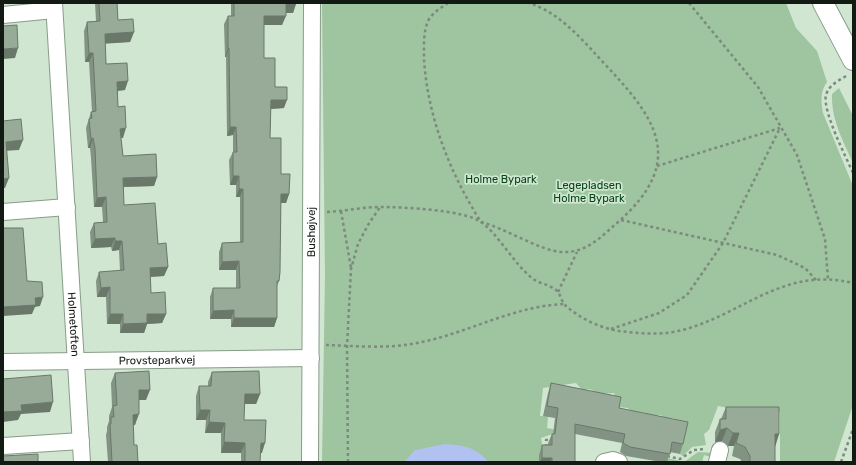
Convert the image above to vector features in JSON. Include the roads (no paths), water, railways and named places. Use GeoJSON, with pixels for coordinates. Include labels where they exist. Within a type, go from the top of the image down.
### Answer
{"type":"FeatureCollection","features":[{"type":"Feature","properties":{"kind":"main road"},"geometry":{"type":"LineString","coordinates":[[823,3],[853,60]]}},
{"type":"Feature","properties":{"kind":"street","name":"Bushøjvej"},"geometry":{"type":"LineString","coordinates":[[310,462],[312,3]]}},
{"type":"Feature","properties":{"kind":"street","name":"Holmetoften"},"geometry":{"type":"LineString","coordinates":[[3,15],[54,6],[82,462]]}},
{"type":"Feature","properties":{"kind":"street"},"geometry":{"type":"LineString","coordinates":[[3,212],[67,207]]}},
{"type":"Feature","properties":{"kind":"street","name":"Provsteparkvej"},"geometry":{"type":"LineString","coordinates":[[3,362],[75,361],[311,351]]}},
{"type":"Feature","properties":{"kind":"street"},"geometry":{"type":"LineString","coordinates":[[3,446],[81,442]]}},
{"type":"Feature","properties":{"kind":"street"},"geometry":{"type":"LineString","coordinates":[[604,462],[613,460],[619,462]]}},
{"type":"Feature","properties":{"kind":"water"},"geometry":{"type":"Polygon","coordinates":[[[445,444],[457,445],[474,450],[488,462],[404,462],[415,450],[445,444]]]}},
{"type":"Feature","properties":{"kind":"park label","name":"Holme Bypark"},"geometry":{"type":"Point","coordinates":[501,179]}},
{"type":"Feature","properties":{"kind":"park label","name":"Legepladsen Holme Bypark"},"geometry":{"type":"Point","coordinates":[589,191]}}]}
